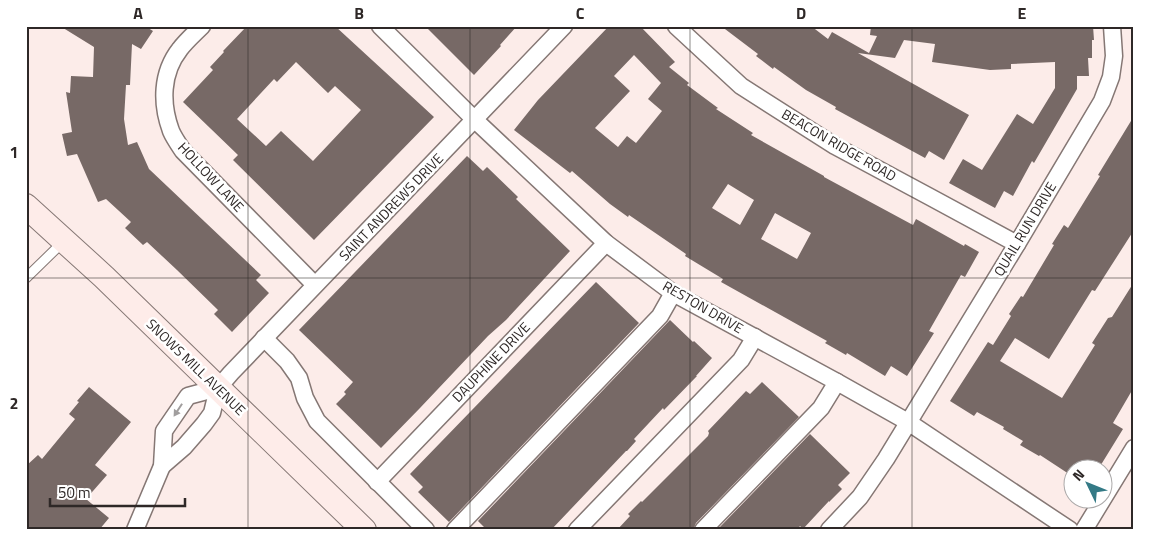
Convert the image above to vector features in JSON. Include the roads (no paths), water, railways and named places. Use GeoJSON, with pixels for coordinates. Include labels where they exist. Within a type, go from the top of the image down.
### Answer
{"type":"FeatureCollection","features":[{"type":"Feature","properties":{"kind":"main road","name":"SNOWS MILL AVENUE"},"geometry":{"type":"LineString","coordinates":[[26,206],[104,277],[364,530]]}},
{"type":"Feature","properties":{"kind":"street","name":"HOLLOW LANE"},"geometry":{"type":"LineString","coordinates":[[202,26],[179,50],[168,69],[163,90],[165,112],[172,133],[183,152],[315,285]]}},
{"type":"Feature","properties":{"kind":"street","name":"RESTON DRIVE"},"geometry":{"type":"LineString","coordinates":[[380,26],[475,120],[606,243],[673,293],[908,422],[1070,530]]}},
{"type":"Feature","properties":{"kind":"street","name":"SAINT ANDREWS DRIVE"},"geometry":{"type":"LineString","coordinates":[[218,388],[564,26]]}},
{"type":"Feature","properties":{"kind":"street","name":"BEACON RIDGE ROAD"},"geometry":{"type":"LineString","coordinates":[[676,26],[741,86],[803,126],[835,146],[1017,244]]}},
{"type":"Feature","properties":{"kind":"street","name":"QUAIL RUN DRIVE"},"geometry":{"type":"LineString","coordinates":[[829,530],[860,497],[886,459],[1102,101],[1111,77],[1114,56],[1112,26]]}},
{"type":"Feature","properties":{"kind":"street","name":"DAUPHINE DRIVE"},"geometry":{"type":"LineString","coordinates":[[377,482],[606,243]]}},
{"type":"Feature","properties":{"kind":"street"},"geometry":{"type":"LineString","coordinates":[[455,530],[660,316],[673,293]]}},
{"type":"Feature","properties":{"kind":"street"},"geometry":{"type":"LineString","coordinates":[[577,530],[741,360],[755,337]]}},
{"type":"Feature","properties":{"kind":"street"},"geometry":{"type":"LineString","coordinates":[[264,338],[287,361],[300,378],[305,398],[317,422],[426,530]]}},
{"type":"Feature","properties":{"kind":"street"},"geometry":{"type":"LineString","coordinates":[[703,530],[821,408],[837,382]]}},
{"type":"Feature","properties":{"kind":"street"},"geometry":{"type":"LineString","coordinates":[[135,530],[162,466],[164,431],[188,396],[218,388],[212,413],[184,447],[162,466]]}},
{"type":"Feature","properties":{"kind":"street"},"geometry":{"type":"LineString","coordinates":[[1084,530],[1134,448]]}},
{"type":"Feature","properties":{"kind":"lane"},"geometry":{"type":"LineString","coordinates":[[26,278],[64,241]]}}]}
